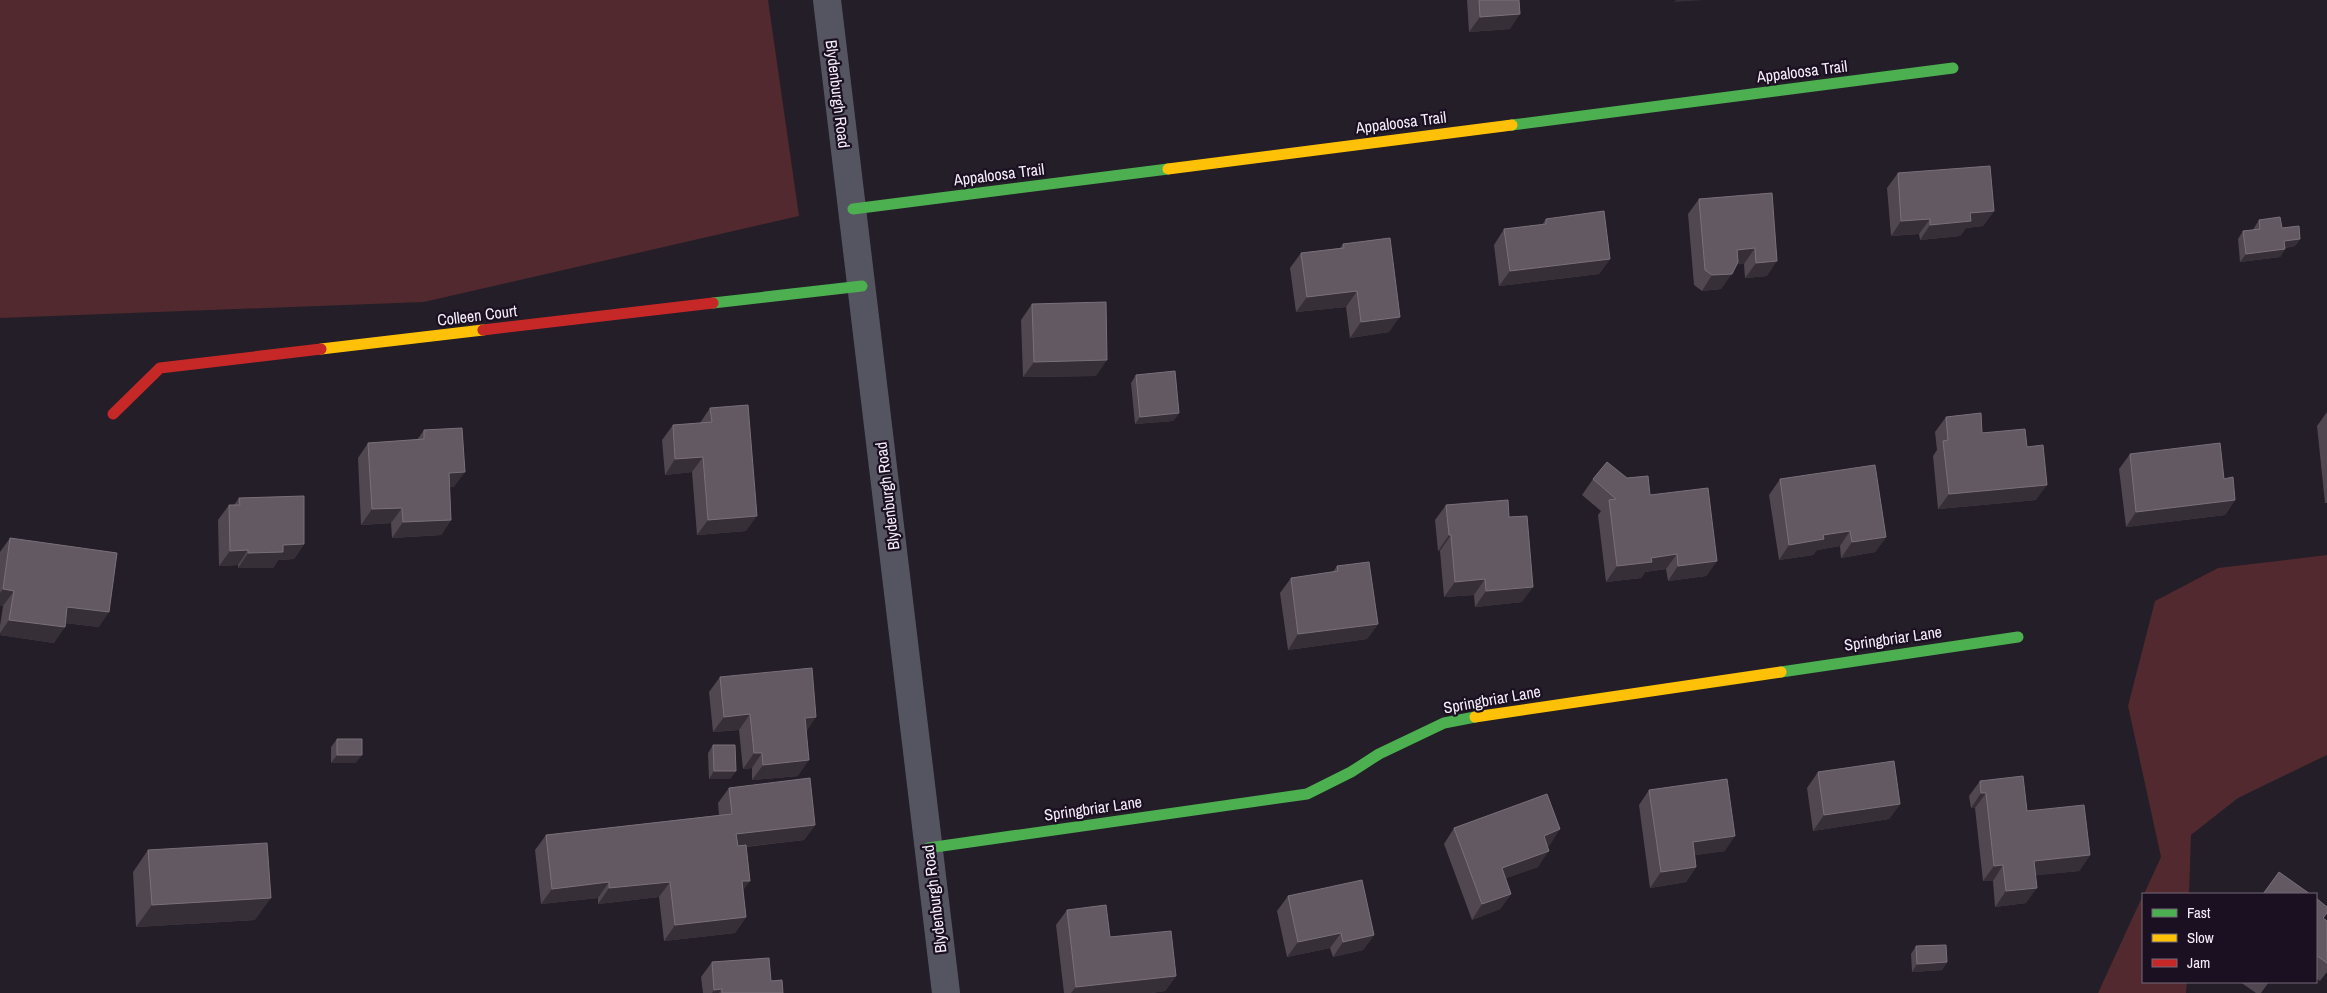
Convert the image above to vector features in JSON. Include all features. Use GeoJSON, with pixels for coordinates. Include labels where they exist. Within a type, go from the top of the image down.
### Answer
{"type":"FeatureCollection","features":[{"type":"Feature","properties":{"kind":"street","name":"Blydenburgh Road"},"geometry":{"type":"LineString","coordinates":[[826,0],[853,209],[946,993]]}},
{"type":"Feature","properties":{"kind":"street","name":"Appaloosa Trail"},"geometry":{"type":"LineString","coordinates":[[853,209],[1953,68]]}},
{"type":"Feature","properties":{"kind":"street","name":"Colleen Court"},"geometry":{"type":"LineString","coordinates":[[113,414],[160,368],[862,286]]}},
{"type":"Feature","properties":{"kind":"street","name":"Springbriar Lane"},"geometry":{"type":"LineString","coordinates":[[928,848],[1307,794],[1351,772],[1379,754],[1444,723],[1478,716],[2018,637]]}},
{"type":"Feature","properties":{"kind":"shaded area"},"geometry":{"type":"Polygon","coordinates":[[[0,0],[768,0],[799,216],[424,302],[0,318],[0,0]]]}},
{"type":"Feature","properties":{"kind":"shaded area"},"geometry":{"type":"Polygon","coordinates":[[[2327,555],[2327,755],[2238,798],[2191,835],[2189,893],[2144,893],[2161,857],[2128,706],[2155,601],[2218,568],[2327,555]]]}},
{"type":"Feature","properties":{"kind":"shaded area"},"geometry":{"type":"Polygon","coordinates":[[[2142,897],[2142,983],[2187,983],[2186,993],[2098,993],[2142,897]]]}},
{"type":"Feature","properties":{"kind":"building"},"geometry":{"type":"Polygon","coordinates":[[[1479,0],[1519,0],[1520,14],[1480,17],[1479,0]]]}},
{"type":"Feature","properties":{"kind":"building"},"geometry":{"type":"Polygon","coordinates":[[[1990,166],[1994,211],[1970,213],[1971,221],[1930,225],[1930,219],[1901,221],[1898,173],[1990,166]]]}},
{"type":"Feature","properties":{"kind":"building"},"geometry":{"type":"Polygon","coordinates":[[[1772,193],[1777,261],[1756,263],[1755,248],[1737,250],[1738,262],[1732,274],[1712,275],[1705,270],[1699,199],[1772,193]]]}},
{"type":"Feature","properties":{"kind":"building"},"geometry":{"type":"Polygon","coordinates":[[[1604,211],[1610,259],[1510,271],[1504,229],[1546,224],[1546,219],[1604,211]]]}},
{"type":"Feature","properties":{"kind":"building"},"geometry":{"type":"Polygon","coordinates":[[[2280,217],[2282,228],[2299,226],[2300,239],[2284,241],[2285,249],[2246,254],[2243,231],[2260,229],[2259,220],[2280,217]]]}},
{"type":"Feature","properties":{"kind":"building"},"geometry":{"type":"Polygon","coordinates":[[[1390,238],[1400,317],[1361,322],[1357,291],[1307,297],[1301,253],[1344,248],[1343,244],[1390,238]]]}},
{"type":"Feature","properties":{"kind":"building"},"geometry":{"type":"Polygon","coordinates":[[[1106,302],[1107,360],[1034,362],[1032,304],[1106,302]]]}},
{"type":"Feature","properties":{"kind":"building"},"geometry":{"type":"Polygon","coordinates":[[[1175,371],[1179,413],[1140,417],[1136,375],[1175,371]]]}},
{"type":"Feature","properties":{"kind":"building"},"geometry":{"type":"Polygon","coordinates":[[[748,405],[757,516],[708,520],[703,457],[675,459],[673,425],[712,422],[710,408],[748,405]]]}},
{"type":"Feature","properties":{"kind":"building"},"geometry":{"type":"Polygon","coordinates":[[[1981,413],[1982,433],[2025,429],[2027,447],[2043,445],[2047,485],[1949,494],[1943,441],[1948,440],[1946,417],[1981,413]]]}},
{"type":"Feature","properties":{"kind":"building"},"geometry":{"type":"Polygon","coordinates":[[[462,428],[465,472],[449,473],[451,520],[403,522],[402,508],[372,509],[368,443],[424,439],[424,430],[462,428]]]}},
{"type":"Feature","properties":{"kind":"building"},"geometry":{"type":"Polygon","coordinates":[[[2220,443],[2224,479],[2233,477],[2235,500],[2136,512],[2130,454],[2220,443]]]}},
{"type":"Feature","properties":{"kind":"building"},"geometry":{"type":"Polygon","coordinates":[[[1607,462],[1627,478],[1648,476],[1650,495],[1708,488],[1717,561],[1678,566],[1677,554],[1651,558],[1652,562],[1617,566],[1609,500],[1616,499],[1593,479],[1607,462]]]}},
{"type":"Feature","properties":{"kind":"building"},"geometry":{"type":"Polygon","coordinates":[[[1875,465],[1886,537],[1852,542],[1850,531],[1823,535],[1824,539],[1789,545],[1780,479],[1875,465]]]}},
{"type":"Feature","properties":{"kind":"building"},"geometry":{"type":"Polygon","coordinates":[[[304,496],[304,544],[283,545],[283,552],[248,553],[248,550],[230,551],[229,505],[240,505],[239,498],[304,496]]]}},
{"type":"Feature","properties":{"kind":"building"},"geometry":{"type":"Polygon","coordinates":[[[1508,500],[1509,517],[1527,516],[1533,587],[1486,591],[1485,579],[1455,582],[1446,505],[1508,500]]]}},
{"type":"Feature","properties":{"kind":"building"},"geometry":{"type":"Polygon","coordinates":[[[10,538],[117,553],[109,612],[67,607],[65,627],[9,620],[14,591],[3,589],[10,538]]]}},
{"type":"Feature","properties":{"kind":"building"},"geometry":{"type":"Polygon","coordinates":[[[1369,562],[1378,624],[1298,634],[1291,578],[1338,571],[1337,566],[1369,562]]]}},
{"type":"Feature","properties":{"kind":"building"},"geometry":{"type":"Polygon","coordinates":[[[812,668],[816,717],[805,718],[809,760],[763,765],[762,753],[754,753],[750,714],[724,717],[720,677],[812,668]]]}},
{"type":"Feature","properties":{"kind":"building"},"geometry":{"type":"Polygon","coordinates":[[[337,739],[362,739],[362,755],[337,755],[337,739]]]}},
{"type":"Feature","properties":{"kind":"building"},"geometry":{"type":"Polygon","coordinates":[[[713,745],[735,745],[736,771],[714,771],[713,745]]]}},
{"type":"Feature","properties":{"kind":"building"},"geometry":{"type":"Polygon","coordinates":[[[1894,761],[1900,804],[1824,815],[1818,772],[1894,761]]]}},
{"type":"Feature","properties":{"kind":"building"},"geometry":{"type":"Polygon","coordinates":[[[2023,776],[2027,811],[2084,805],[2090,855],[2034,861],[2037,888],[2006,891],[2003,865],[1994,866],[1986,793],[1981,793],[1980,781],[2023,776]]]}},
{"type":"Feature","properties":{"kind":"building"},"geometry":{"type":"Polygon","coordinates":[[[810,778],[815,825],[736,834],[738,846],[746,845],[750,881],[742,881],[746,917],[675,925],[670,882],[609,888],[609,882],[552,889],[546,835],[732,814],[729,788],[810,778]]]}},
{"type":"Feature","properties":{"kind":"building"},"geometry":{"type":"Polygon","coordinates":[[[1727,779],[1735,836],[1693,842],[1696,867],[1661,872],[1649,790],[1727,779]]]}},
{"type":"Feature","properties":{"kind":"building"},"geometry":{"type":"Polygon","coordinates":[[[1547,794],[1560,829],[1544,836],[1549,851],[1502,868],[1511,894],[1482,904],[1454,828],[1547,794]]]}},
{"type":"Feature","properties":{"kind":"building"},"geometry":{"type":"Polygon","coordinates":[[[267,843],[271,898],[152,905],[148,850],[267,843]]]}},
{"type":"Feature","properties":{"kind":"building"},"geometry":{"type":"Polygon","coordinates":[[[2279,872],[2309,893],[2264,893],[2279,872]]]}},
{"type":"Feature","properties":{"kind":"building"},"geometry":{"type":"Polygon","coordinates":[[[1362,880],[1374,935],[1343,942],[1341,933],[1298,942],[1288,896],[1362,880]]]}},
{"type":"Feature","properties":{"kind":"building"},"geometry":{"type":"Polygon","coordinates":[[[2317,899],[2327,907],[2327,913],[2323,918],[2327,921],[2327,963],[2317,956],[2317,899]]]}},
{"type":"Feature","properties":{"kind":"building"},"geometry":{"type":"Polygon","coordinates":[[[1106,905],[1110,937],[1171,931],[1176,976],[1076,987],[1067,910],[1106,905]]]}},
{"type":"Feature","properties":{"kind":"building"},"geometry":{"type":"Polygon","coordinates":[[[1946,945],[1947,962],[1917,964],[1916,946],[1946,945]]]}},
{"type":"Feature","properties":{"kind":"building"},"geometry":{"type":"Polygon","coordinates":[[[769,958],[771,981],[782,980],[783,993],[722,993],[722,989],[714,990],[712,962],[769,958]]]}},
{"type":"Feature","properties":{"kind":"traffic: fast"},"geometry":{"type":"LineString","coordinates":[[1512,125],[1953,68]]}},
{"type":"Feature","properties":{"kind":"traffic: fast"},"geometry":{"type":"LineString","coordinates":[[853,209],[1168,169]]}},
{"type":"Feature","properties":{"kind":"traffic: fast"},"geometry":{"type":"LineString","coordinates":[[713,303],[862,286]]}},
{"type":"Feature","properties":{"kind":"traffic: fast"},"geometry":{"type":"LineString","coordinates":[[1781,672],[2018,637]]}},
{"type":"Feature","properties":{"kind":"traffic: fast"},"geometry":{"type":"LineString","coordinates":[[928,848],[1307,794],[1351,772],[1379,754],[1444,723],[1475,717]]}},
{"type":"Feature","properties":{"kind":"traffic: slow"},"geometry":{"type":"LineString","coordinates":[[1168,169],[1512,125]]}},
{"type":"Feature","properties":{"kind":"traffic: slow"},"geometry":{"type":"LineString","coordinates":[[321,349],[483,330]]}},
{"type":"Feature","properties":{"kind":"traffic: slow"},"geometry":{"type":"LineString","coordinates":[[1475,717],[1781,672]]}},
{"type":"Feature","properties":{"kind":"traffic: jam"},"geometry":{"type":"LineString","coordinates":[[483,330],[713,303]]}},
{"type":"Feature","properties":{"kind":"traffic: jam"},"geometry":{"type":"LineString","coordinates":[[113,414],[160,368],[321,349]]}}]}
